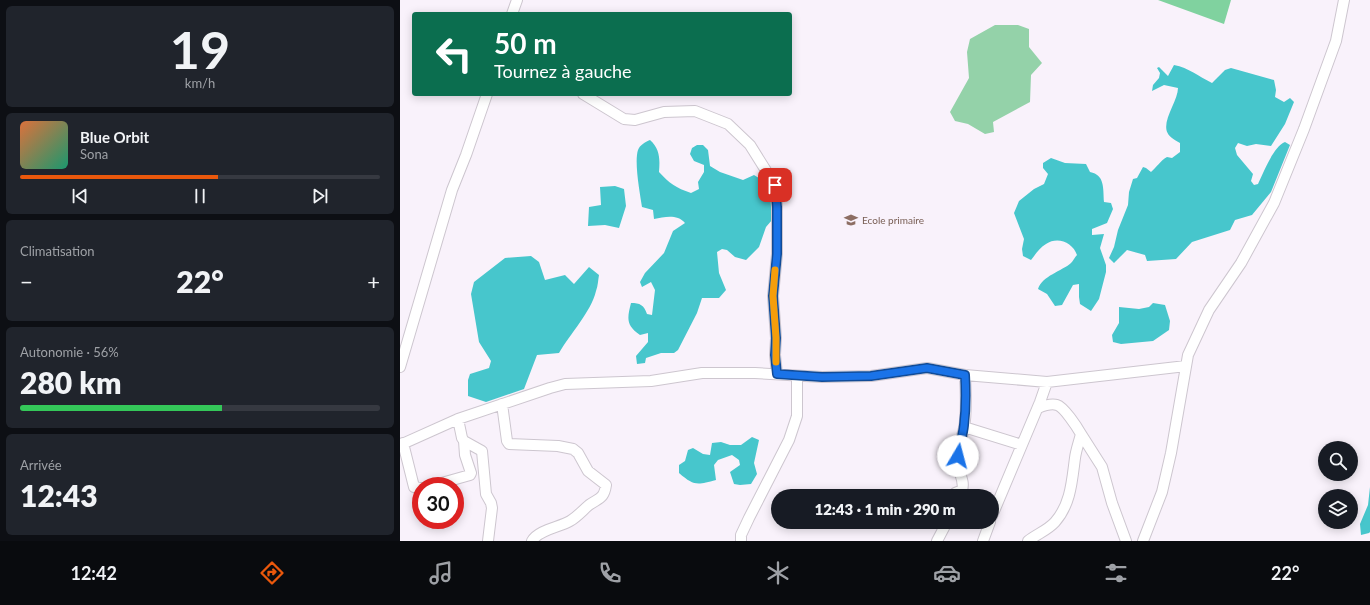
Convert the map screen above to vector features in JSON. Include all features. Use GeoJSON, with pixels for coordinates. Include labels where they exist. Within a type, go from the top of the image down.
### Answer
{"type":"FeatureCollection","features":[{"type":"Feature","properties":{"kind":"street"},"geometry":{"type":"LineString","coordinates":[[513,12],[516,0]]}},
{"type":"Feature","properties":{"kind":"street"},"geometry":{"type":"LineString","coordinates":[[1143,541],[1162,492],[1171,454],[1188,355],[1209,310],[1241,263],[1274,203],[1304,129],[1336,41],[1344,0]]}},
{"type":"Feature","properties":{"kind":"street"},"geometry":{"type":"LineString","coordinates":[[401,361],[405,336],[452,190],[486,96]]}},
{"type":"Feature","properties":{"kind":"street"},"geometry":{"type":"LineString","coordinates":[[586,96],[624,118],[635,120],[664,112],[695,111],[728,124],[750,145],[775,185],[777,207],[777,254],[773,296],[777,374]]}},
{"type":"Feature","properties":{"kind":"street"},"geometry":{"type":"LineString","coordinates":[[412,480],[401,444],[458,419],[565,384],[651,381],[702,373],[777,374],[822,377],[871,376],[927,368],[965,375],[1047,382],[1186,366]]}},
{"type":"Feature","properties":{"kind":"street"},"geometry":{"type":"LineString","coordinates":[[962,489],[963,480],[958,466],[959,446],[964,428],[966,399],[965,375]]}},
{"type":"Feature","properties":{"kind":"street"},"geometry":{"type":"LineString","coordinates":[[740,539],[749,518],[789,440],[798,416],[797,376]]}},
{"type":"Feature","properties":{"kind":"street"},"geometry":{"type":"LineString","coordinates":[[999,500],[1038,408],[1047,382]]}},
{"type":"Feature","properties":{"kind":"street"},"geometry":{"type":"LineString","coordinates":[[502,404],[507,441],[509,444],[558,446],[573,449],[578,453],[588,471],[606,485],[600,499],[570,521],[553,527],[534,537],[532,541]]}},
{"type":"Feature","properties":{"kind":"street"},"geometry":{"type":"LineString","coordinates":[[1038,408],[1052,404],[1059,405],[1076,425],[1102,467],[1112,503],[1126,541]]}},
{"type":"Feature","properties":{"kind":"street"},"geometry":{"type":"LineString","coordinates":[[458,419],[466,455],[472,473],[463,477]]}},
{"type":"Feature","properties":{"kind":"street"},"geometry":{"type":"LineString","coordinates":[[964,428],[1022,446]]}},
{"type":"Feature","properties":{"kind":"street"},"geometry":{"type":"LineString","coordinates":[[1028,541],[1046,530],[1056,521],[1065,508],[1071,490],[1075,456],[1081,434]]}},
{"type":"Feature","properties":{"kind":"street"},"geometry":{"type":"LineString","coordinates":[[464,441],[482,451],[486,494],[492,508],[488,541]]}},
{"type":"Feature","properties":{"kind":"street"},"geometry":{"type":"LineString","coordinates":[[937,541],[943,529]]}},
{"type":"Feature","properties":{"kind":"street"},"geometry":{"type":"LineString","coordinates":[[983,541],[987,529]]}},
{"type":"Feature","properties":{"kind":"green space"},"geometry":{"type":"Polygon","coordinates":[[[1158,0],[1231,0],[1224,24],[1158,0]]]}},
{"type":"Feature","properties":{"kind":"green space"},"geometry":{"type":"Polygon","coordinates":[[[995,25],[1018,25],[1029,29],[1029,47],[1042,63],[1031,75],[1030,102],[993,122],[994,132],[985,134],[968,124],[955,121],[950,112],[969,78],[967,52],[970,39],[995,25]]]}},
{"type":"Feature","properties":{"kind":"water"},"geometry":{"type":"Polygon","coordinates":[[[1174,65],[1189,70],[1212,83],[1225,70],[1231,68],[1274,80],[1276,90],[1275,97],[1284,102],[1290,98],[1294,102],[1285,124],[1271,146],[1256,144],[1247,146],[1238,143],[1235,148],[1237,155],[1253,174],[1251,181],[1254,185],[1258,184],[1269,160],[1277,149],[1285,142],[1290,145],[1271,192],[1252,215],[1235,220],[1230,230],[1192,242],[1176,259],[1147,261],[1145,255],[1127,250],[1114,263],[1109,258],[1128,205],[1129,192],[1133,179],[1137,178],[1143,167],[1151,172],[1167,157],[1172,158],[1180,152],[1180,143],[1173,139],[1166,128],[1178,88],[1164,85],[1152,91],[1153,85],[1159,78],[1160,73],[1157,68],[1159,67],[1168,76],[1174,65]]]}},
{"type":"Feature","properties":{"kind":"water"},"geometry":{"type":"Polygon","coordinates":[[[650,140],[656,147],[659,154],[659,172],[673,185],[691,193],[699,189],[698,182],[704,172],[704,165],[694,161],[690,154],[692,148],[697,145],[703,145],[708,150],[710,166],[720,172],[743,180],[754,175],[762,180],[773,202],[772,220],[766,227],[759,247],[746,260],[735,257],[727,250],[722,249],[717,252],[719,273],[726,290],[719,298],[702,298],[697,313],[678,350],[674,353],[661,353],[646,358],[645,363],[637,364],[636,356],[648,342],[648,333],[640,335],[630,325],[628,318],[631,303],[641,305],[647,314],[652,315],[655,290],[651,282],[642,287],[640,282],[645,273],[664,253],[673,231],[685,223],[675,217],[654,219],[653,210],[642,207],[638,178],[637,155],[640,147],[650,140]]]}},
{"type":"Feature","properties":{"kind":"water"},"geometry":{"type":"Polygon","coordinates":[[[1051,158],[1065,163],[1086,164],[1090,172],[1101,179],[1104,202],[1111,203],[1113,209],[1107,223],[1092,229],[1092,235],[1104,234],[1100,248],[1106,265],[1106,272],[1099,299],[1091,311],[1080,304],[1079,284],[1073,285],[1062,305],[1055,306],[1047,294],[1038,289],[1040,284],[1048,277],[1071,263],[1077,255],[1069,244],[1060,241],[1051,242],[1042,247],[1031,260],[1023,256],[1022,249],[1024,239],[1014,213],[1019,201],[1034,189],[1044,184],[1048,174],[1043,168],[1043,163],[1051,158]]]}},
{"type":"Feature","properties":{"kind":"water"},"geometry":{"type":"Polygon","coordinates":[[[615,186],[624,189],[626,206],[619,228],[605,225],[588,226],[589,207],[601,205],[600,187],[615,186]]]}},
{"type":"Feature","properties":{"kind":"water"},"geometry":{"type":"Polygon","coordinates":[[[531,256],[539,262],[545,280],[565,275],[574,284],[589,267],[599,275],[597,287],[590,307],[559,353],[537,355],[524,389],[486,402],[468,396],[468,380],[470,374],[489,368],[491,361],[479,342],[471,294],[474,282],[505,258],[531,256]]]}},
{"type":"Feature","properties":{"kind":"water"},"geometry":{"type":"Polygon","coordinates":[[[1153,303],[1165,305],[1170,321],[1169,330],[1153,341],[1121,344],[1113,342],[1112,335],[1119,323],[1119,307],[1139,309],[1149,307],[1153,303]]]}},
{"type":"Feature","properties":{"kind":"water"},"geometry":{"type":"Polygon","coordinates":[[[752,437],[759,440],[754,463],[757,474],[751,484],[734,484],[730,472],[740,465],[739,460],[732,455],[718,460],[714,465],[716,480],[696,483],[688,480],[679,473],[679,465],[685,461],[688,450],[693,448],[703,454],[710,455],[712,443],[721,442],[730,445],[741,445],[752,437]]]}},
{"type":"Feature","properties":{"kind":"water"},"geometry":{"type":"Polygon","coordinates":[[[1370,487],[1370,532],[1361,535],[1360,524],[1368,505],[1370,487]]]}},
{"type":"Feature","properties":{"kind":"slow traffic"},"geometry":{"type":"LineString","coordinates":[[775,270],[773,296],[776,362]]}},
{"type":"Feature","properties":{"kind":"place","name":"Ecole primaire"},"geometry":{"type":"Point","coordinates":[851,220]}},
{"type":"Feature","properties":{"kind":"route"},"geometry":{"type":"LineString","coordinates":[[775,185],[777,207],[777,254],[773,296],[777,374],[822,377],[871,376],[927,368],[965,375],[966,399],[964,428],[958,456]]}}]}
